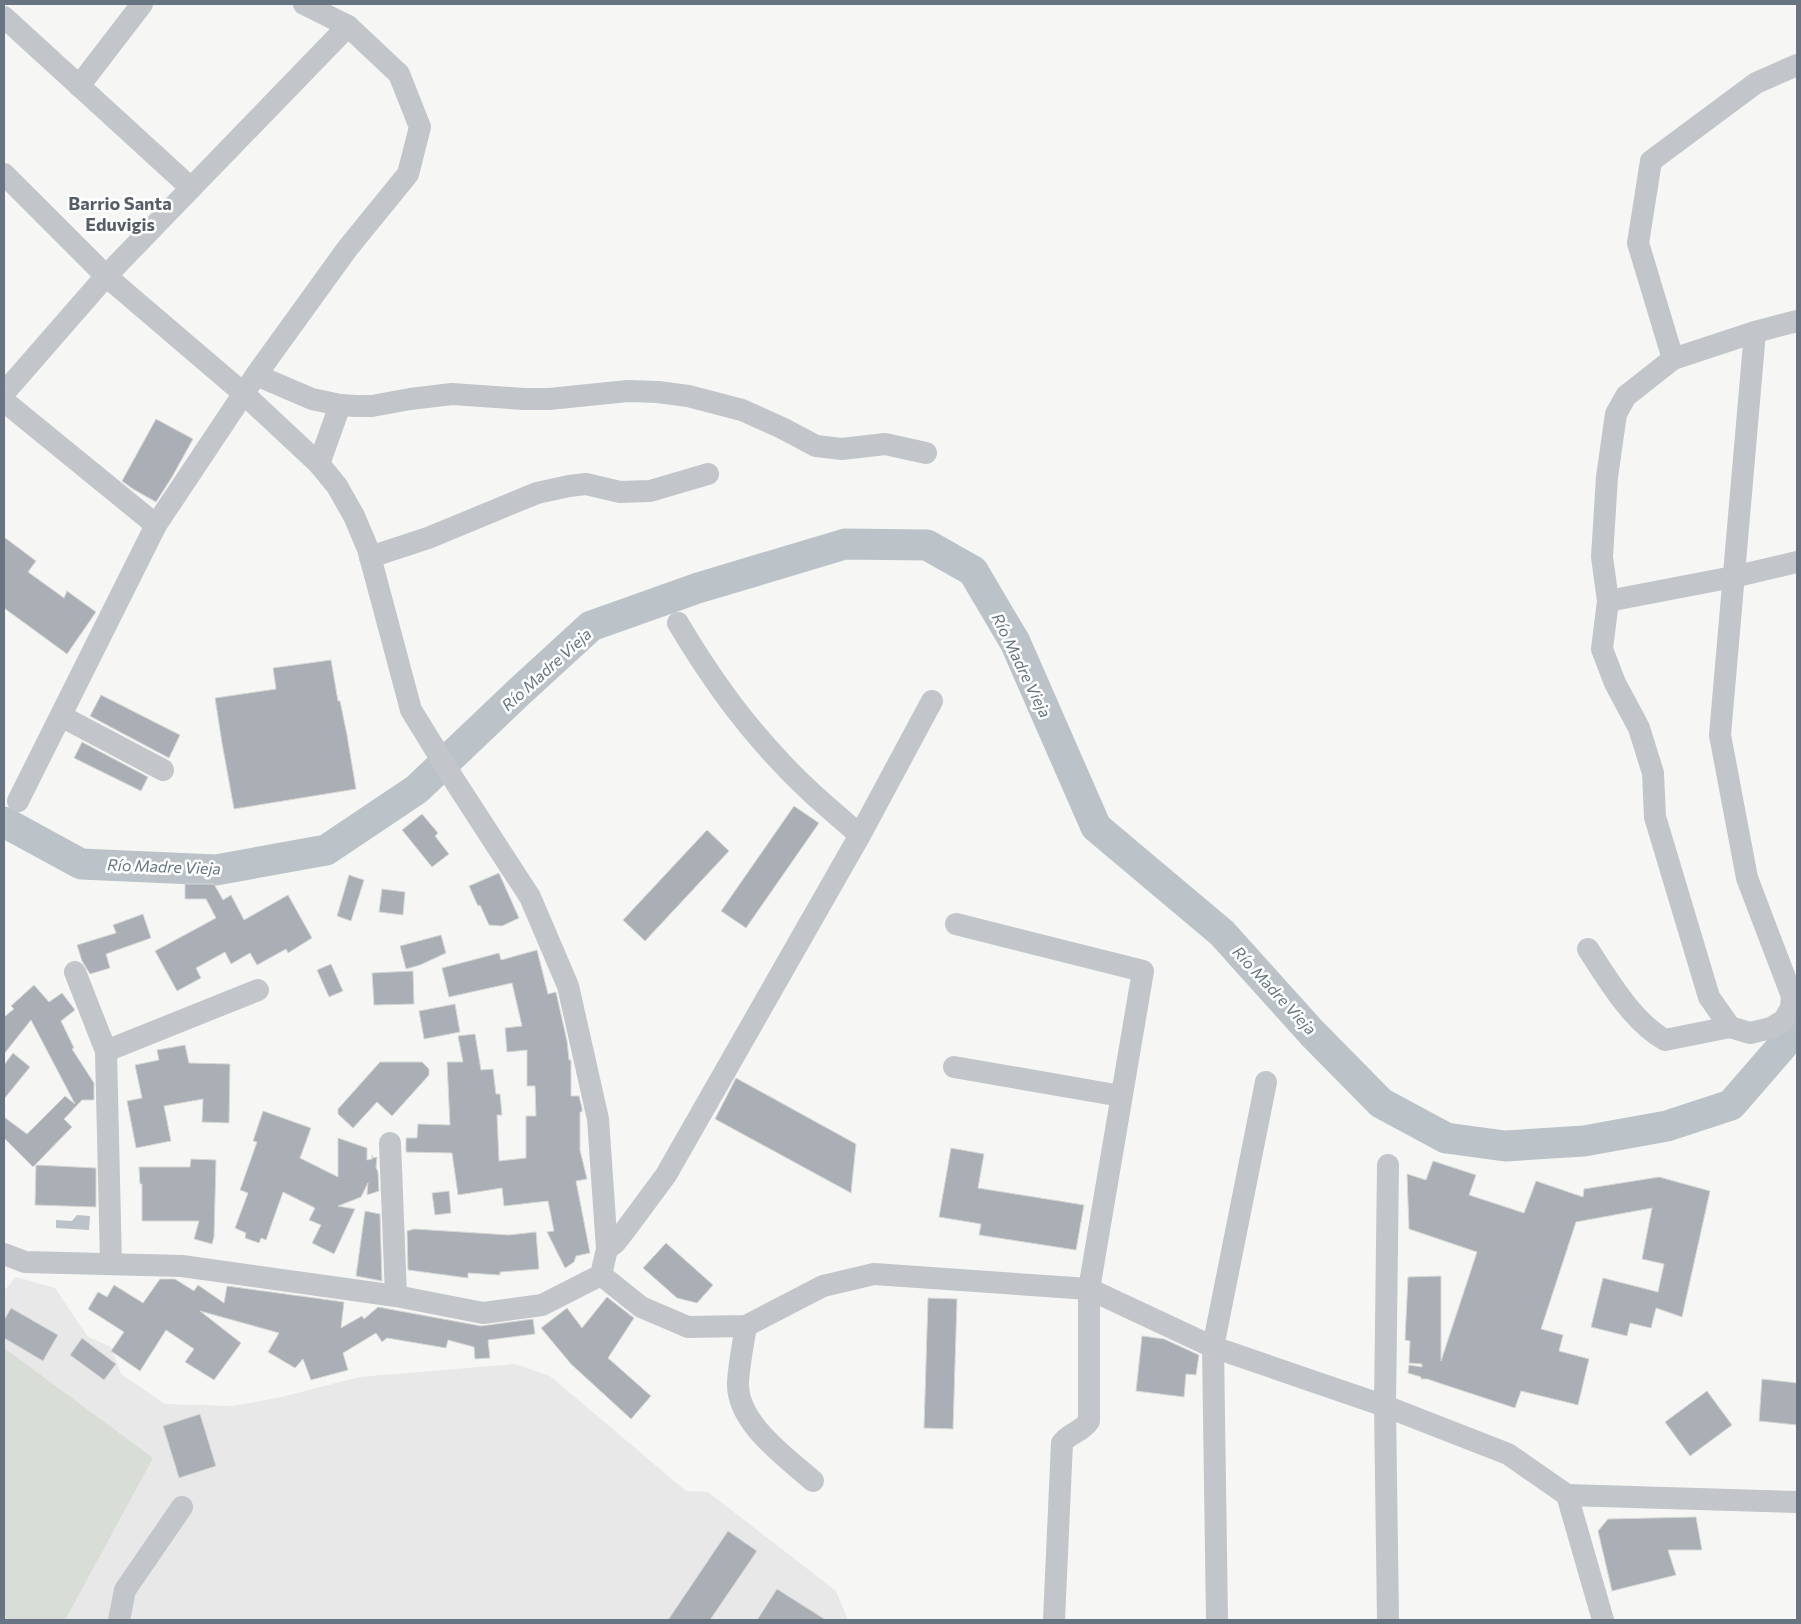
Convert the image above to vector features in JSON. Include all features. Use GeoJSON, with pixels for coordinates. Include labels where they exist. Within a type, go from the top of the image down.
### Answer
{"type":"FeatureCollection","features":[{"type":"Feature","properties":{"kind":"street"},"geometry":{"type":"LineString","coordinates":[[79,86],[142,4]]}},
{"type":"Feature","properties":{"kind":"street"},"geometry":{"type":"LineString","coordinates":[[18,801],[156,525],[249,384],[347,249],[408,174],[420,127],[399,74],[348,26],[313,6]]}},
{"type":"Feature","properties":{"kind":"street"},"geometry":{"type":"LineString","coordinates":[[4,17],[191,188]]}},
{"type":"Feature","properties":{"kind":"street"},"geometry":{"type":"LineString","coordinates":[[4,392],[106,276],[348,26]]}},
{"type":"Feature","properties":{"kind":"street"},"geometry":{"type":"LineString","coordinates":[[1672,359],[1638,242],[1652,160],[1756,83],[1797,65]]}},
{"type":"Feature","properties":{"kind":"street"},"geometry":{"type":"LineString","coordinates":[[4,174],[106,276],[249,384],[337,486],[354,516],[370,557],[411,710],[530,897],[568,986],[598,1119],[607,1249],[601,1275]]}},
{"type":"Feature","properties":{"kind":"street"},"geometry":{"type":"LineString","coordinates":[[1730,1027],[1709,997],[1655,817],[1653,774],[1639,728],[1615,684],[1602,649],[1608,601],[1602,556],[1607,477],[1616,414],[1626,396],[1672,359],[1755,332],[1797,321]]}},
{"type":"Feature","properties":{"kind":"street"},"geometry":{"type":"LineString","coordinates":[[1588,949],[1620,998],[1656,1035],[1665,1040],[1730,1027],[1750,1033],[1772,1028],[1784,1020],[1791,1008],[1794,992],[1746,878],[1720,735],[1755,332]]}},
{"type":"Feature","properties":{"kind":"street"},"geometry":{"type":"LineString","coordinates":[[249,384],[340,405],[372,406],[410,398],[452,394],[548,399],[628,391],[658,392],[688,396],[742,410],[816,446],[842,449],[885,444],[926,453]]}},
{"type":"Feature","properties":{"kind":"street"},"geometry":{"type":"LineString","coordinates":[[4,401],[156,525]]}},
{"type":"Feature","properties":{"kind":"street"},"geometry":{"type":"LineString","coordinates":[[319,464],[340,405]]}},
{"type":"Feature","properties":{"kind":"street"},"geometry":{"type":"LineString","coordinates":[[370,557],[428,538],[537,493],[552,489],[586,484],[620,492],[650,491],[708,474]]}},
{"type":"Feature","properties":{"kind":"street"},"geometry":{"type":"LineString","coordinates":[[1608,601],[1733,577],[1797,562]]}},
{"type":"Feature","properties":{"kind":"street"},"geometry":{"type":"LineString","coordinates":[[678,623],[718,687],[759,739],[800,782],[860,835]]}},
{"type":"Feature","properties":{"kind":"street"},"geometry":{"type":"LineString","coordinates":[[607,1249],[615,1243],[666,1175],[860,835],[932,702]]}},
{"type":"Feature","properties":{"kind":"street"},"geometry":{"type":"LineString","coordinates":[[61,716],[163,770]]}},
{"type":"Feature","properties":{"kind":"street"},"geometry":{"type":"LineString","coordinates":[[956,924],[1143,970],[1088,1289],[1089,1421],[1085,1427],[1065,1438],[1062,1443],[1054,1620]]}},
{"type":"Feature","properties":{"kind":"street"},"geometry":{"type":"LineString","coordinates":[[75,972],[106,1051],[111,1264]]}},
{"type":"Feature","properties":{"kind":"street"},"geometry":{"type":"LineString","coordinates":[[106,1051],[258,990]]}},
{"type":"Feature","properties":{"kind":"street"},"geometry":{"type":"LineString","coordinates":[[954,1067],[1121,1096]]}},
{"type":"Feature","properties":{"kind":"street"},"geometry":{"type":"LineString","coordinates":[[1217,1620],[1213,1347],[1266,1082]]}},
{"type":"Feature","properties":{"kind":"street"},"geometry":{"type":"LineString","coordinates":[[390,1142],[396,1296]]}},
{"type":"Feature","properties":{"kind":"street"},"geometry":{"type":"LineString","coordinates":[[1388,1165],[1385,1406],[1388,1620]]}},
{"type":"Feature","properties":{"kind":"street"},"geometry":{"type":"LineString","coordinates":[[4,1254],[25,1262],[182,1266],[396,1296],[483,1313],[542,1305],[601,1275]]}},
{"type":"Feature","properties":{"kind":"street"},"geometry":{"type":"LineString","coordinates":[[601,1275],[641,1307],[688,1327],[746,1326],[823,1286],[874,1274],[1088,1289],[1213,1347],[1385,1406],[1508,1454],[1567,1495],[1797,1502]]}},
{"type":"Feature","properties":{"kind":"street"},"geometry":{"type":"LineString","coordinates":[[746,1326],[738,1385],[745,1412],[763,1436],[813,1481]]}},
{"type":"Feature","properties":{"kind":"street"},"geometry":{"type":"LineString","coordinates":[[1567,1495],[1603,1620]]}},
{"type":"Feature","properties":{"kind":"street"},"geometry":{"type":"LineString","coordinates":[[119,1620],[125,1590],[182,1507]]}},
{"type":"Feature","properties":{"kind":"shaded area"},"geometry":{"type":"Polygon","coordinates":[[[77,1215],[90,1216],[89,1230],[56,1228],[56,1220],[72,1221],[77,1215]]]}},
{"type":"Feature","properties":{"kind":"shaded area"},"geometry":{"type":"Polygon","coordinates":[[[16,1277],[55,1288],[88,1337],[111,1347],[121,1374],[165,1404],[232,1406],[282,1397],[359,1377],[515,1364],[550,1376],[686,1491],[708,1492],[836,1591],[848,1620],[4,1620],[4,1291],[16,1277]]]}},
{"type":"Feature","properties":{"kind":"shaded area"},"geometry":{"type":"Polygon","coordinates":[[[4,1348],[153,1458],[65,1620],[4,1620],[4,1348]]]}},
{"type":"Feature","properties":{"kind":"building"},"geometry":{"type":"Polygon","coordinates":[[[156,419],[193,439],[156,502],[122,481],[156,419]]]}},
{"type":"Feature","properties":{"kind":"building"},"geometry":{"type":"Polygon","coordinates":[[[4,537],[36,561],[28,572],[64,598],[67,591],[96,612],[67,654],[4,608],[4,537]]]}},
{"type":"Feature","properties":{"kind":"building"},"geometry":{"type":"Polygon","coordinates":[[[331,660],[356,789],[234,809],[215,698],[276,689],[273,668],[331,660]]]}},
{"type":"Feature","properties":{"kind":"building"},"geometry":{"type":"Polygon","coordinates":[[[101,695],[180,735],[169,758],[90,716],[101,695]]]}},
{"type":"Feature","properties":{"kind":"building"},"geometry":{"type":"Polygon","coordinates":[[[82,742],[148,777],[141,791],[74,758],[82,742]]]}},
{"type":"Feature","properties":{"kind":"building"},"geometry":{"type":"Polygon","coordinates":[[[794,806],[819,823],[746,928],[721,911],[794,806]]]}},
{"type":"Feature","properties":{"kind":"building"},"geometry":{"type":"Polygon","coordinates":[[[422,814],[438,833],[435,836],[449,854],[432,867],[402,830],[422,814]]]}},
{"type":"Feature","properties":{"kind":"building"},"geometry":{"type":"Polygon","coordinates":[[[707,830],[729,851],[645,941],[623,920],[707,830]]]}},
{"type":"Feature","properties":{"kind":"building"},"geometry":{"type":"Polygon","coordinates":[[[499,873],[519,918],[502,926],[489,925],[469,886],[499,873]]]}},
{"type":"Feature","properties":{"kind":"building"},"geometry":{"type":"Polygon","coordinates":[[[349,875],[364,880],[351,921],[337,916],[349,875]]]}},
{"type":"Feature","properties":{"kind":"building"},"geometry":{"type":"Polygon","coordinates":[[[185,884],[214,884],[223,900],[231,895],[244,920],[288,895],[312,938],[288,953],[286,949],[257,965],[250,953],[231,964],[225,952],[196,968],[201,978],[177,991],[155,951],[216,918],[206,899],[185,899],[185,884]]]}},
{"type":"Feature","properties":{"kind":"building"},"geometry":{"type":"Polygon","coordinates":[[[382,889],[405,892],[403,915],[379,912],[382,889]]]}},
{"type":"Feature","properties":{"kind":"building"},"geometry":{"type":"Polygon","coordinates":[[[143,914],[151,938],[106,954],[110,968],[90,974],[82,961],[77,945],[116,933],[113,925],[143,914]]]}},
{"type":"Feature","properties":{"kind":"building"},"geometry":{"type":"Polygon","coordinates":[[[441,935],[446,953],[406,969],[400,946],[441,935]]]}},
{"type":"Feature","properties":{"kind":"building"},"geometry":{"type":"Polygon","coordinates":[[[537,950],[548,994],[556,992],[567,1041],[569,1060],[571,1060],[571,1096],[579,1096],[582,1108],[582,1112],[580,1112],[580,1150],[587,1179],[576,1181],[590,1253],[576,1256],[574,1262],[565,1268],[547,1232],[554,1231],[548,1201],[504,1206],[502,1188],[458,1195],[452,1153],[406,1152],[406,1138],[417,1138],[418,1124],[450,1125],[447,1062],[463,1062],[458,1036],[475,1034],[481,1070],[493,1069],[496,1094],[500,1094],[502,1115],[497,1115],[499,1161],[526,1158],[526,1116],[536,1116],[535,1086],[527,1086],[527,1050],[507,1052],[505,1028],[522,1026],[512,983],[449,997],[442,968],[499,953],[501,960],[537,950]]]}},
{"type":"Feature","properties":{"kind":"building"},"geometry":{"type":"Polygon","coordinates":[[[331,964],[343,991],[329,997],[317,970],[331,964]]]}},
{"type":"Feature","properties":{"kind":"building"},"geometry":{"type":"Polygon","coordinates":[[[413,971],[414,1004],[374,1005],[372,973],[413,971]]]}},
{"type":"Feature","properties":{"kind":"building"},"geometry":{"type":"Polygon","coordinates":[[[34,985],[49,1002],[62,993],[75,1010],[61,1021],[74,1048],[72,1049],[94,1083],[94,1100],[82,1100],[64,1119],[72,1127],[33,1167],[4,1138],[4,1117],[27,1134],[65,1096],[75,1104],[31,1020],[4,1054],[4,1017],[14,1009],[11,1006],[34,985]]]}},
{"type":"Feature","properties":{"kind":"building"},"geometry":{"type":"Polygon","coordinates":[[[455,1004],[460,1032],[424,1039],[419,1011],[455,1004]]]}},
{"type":"Feature","properties":{"kind":"building"},"geometry":{"type":"Polygon","coordinates":[[[185,1045],[189,1063],[230,1064],[229,1123],[202,1122],[203,1099],[164,1106],[171,1141],[136,1148],[127,1101],[142,1098],[135,1065],[159,1060],[157,1050],[185,1045]]]}},
{"type":"Feature","properties":{"kind":"building"},"geometry":{"type":"Polygon","coordinates":[[[13,1053],[30,1067],[4,1099],[4,1065],[13,1053]]]}},
{"type":"Feature","properties":{"kind":"building"},"geometry":{"type":"Polygon","coordinates":[[[380,1062],[422,1062],[429,1069],[429,1075],[392,1116],[377,1102],[353,1128],[338,1114],[338,1109],[380,1062]]]}},
{"type":"Feature","properties":{"kind":"building"},"geometry":{"type":"Polygon","coordinates":[[[736,1078],[856,1144],[851,1193],[715,1119],[736,1078]]]}},
{"type":"Feature","properties":{"kind":"building"},"geometry":{"type":"Polygon","coordinates":[[[263,1111],[311,1128],[300,1158],[338,1177],[338,1138],[367,1148],[367,1160],[372,1159],[372,1155],[373,1158],[377,1157],[376,1167],[379,1191],[367,1195],[368,1183],[361,1197],[338,1206],[355,1209],[334,1254],[312,1243],[321,1225],[309,1220],[315,1208],[283,1192],[266,1240],[261,1238],[259,1243],[245,1238],[246,1233],[235,1228],[248,1193],[240,1190],[257,1142],[253,1141],[263,1111]]]}},
{"type":"Feature","properties":{"kind":"building"},"geometry":{"type":"Polygon","coordinates":[[[951,1148],[984,1154],[978,1188],[1084,1205],[1076,1250],[979,1235],[981,1224],[939,1217],[951,1148]]]}},
{"type":"Feature","properties":{"kind":"building"},"geometry":{"type":"Polygon","coordinates":[[[191,1159],[216,1160],[214,1237],[212,1244],[194,1239],[199,1221],[142,1221],[142,1184],[140,1184],[139,1167],[190,1167],[191,1159]]]}},
{"type":"Feature","properties":{"kind":"building"},"geometry":{"type":"Polygon","coordinates":[[[1433,1161],[1476,1175],[1469,1195],[1524,1213],[1536,1181],[1583,1197],[1584,1189],[1659,1177],[1710,1191],[1682,1317],[1656,1308],[1651,1328],[1630,1323],[1627,1336],[1591,1327],[1603,1278],[1658,1292],[1664,1264],[1642,1259],[1652,1208],[1576,1222],[1541,1329],[1563,1335],[1559,1351],[1589,1359],[1578,1405],[1521,1391],[1515,1408],[1427,1379],[1421,1379],[1421,1377],[1408,1373],[1409,1365],[1422,1367],[1422,1364],[1409,1363],[1410,1341],[1405,1340],[1408,1277],[1441,1276],[1441,1361],[1477,1252],[1409,1229],[1407,1174],[1426,1180],[1433,1161]]]}},
{"type":"Feature","properties":{"kind":"building"},"geometry":{"type":"Polygon","coordinates":[[[36,1165],[96,1168],[96,1207],[35,1205],[36,1165]]]}},
{"type":"Feature","properties":{"kind":"building"},"geometry":{"type":"Polygon","coordinates":[[[449,1191],[451,1213],[435,1215],[432,1193],[449,1191]]]}},
{"type":"Feature","properties":{"kind":"building"},"geometry":{"type":"Polygon","coordinates":[[[365,1211],[380,1214],[382,1281],[356,1276],[365,1211]]]}},
{"type":"Feature","properties":{"kind":"building"},"geometry":{"type":"Polygon","coordinates":[[[414,1229],[509,1235],[536,1232],[539,1269],[500,1272],[500,1275],[468,1273],[468,1278],[408,1270],[407,1231],[414,1229]]]}},
{"type":"Feature","properties":{"kind":"building"},"geometry":{"type":"Polygon","coordinates":[[[666,1243],[713,1285],[697,1303],[677,1298],[643,1268],[666,1243]]]}},
{"type":"Feature","properties":{"kind":"building"},"geometry":{"type":"Polygon","coordinates":[[[160,1279],[175,1279],[194,1291],[198,1285],[224,1303],[227,1286],[344,1302],[341,1328],[362,1316],[364,1319],[378,1307],[481,1326],[533,1319],[535,1334],[488,1340],[490,1358],[475,1359],[474,1347],[448,1340],[446,1348],[387,1338],[382,1342],[376,1333],[343,1353],[348,1370],[311,1380],[303,1359],[295,1368],[268,1352],[279,1333],[200,1311],[241,1343],[214,1380],[185,1362],[194,1349],[166,1330],[140,1371],[111,1351],[124,1332],[88,1309],[98,1292],[107,1297],[114,1285],[143,1303],[160,1279]]]}},
{"type":"Feature","properties":{"kind":"building"},"geometry":{"type":"Polygon","coordinates":[[[607,1297],[634,1318],[608,1358],[651,1396],[631,1419],[571,1364],[541,1328],[567,1308],[582,1328],[607,1297]]]}},
{"type":"Feature","properties":{"kind":"building"},"geometry":{"type":"Polygon","coordinates":[[[928,1298],[957,1299],[953,1429],[924,1428],[928,1298]]]}},
{"type":"Feature","properties":{"kind":"building"},"geometry":{"type":"Polygon","coordinates":[[[11,1308],[58,1335],[43,1361],[4,1338],[4,1320],[11,1308]]]}},
{"type":"Feature","properties":{"kind":"building"},"geometry":{"type":"Polygon","coordinates":[[[1142,1336],[1164,1339],[1199,1355],[1196,1375],[1186,1374],[1184,1397],[1136,1391],[1142,1336]]]}},
{"type":"Feature","properties":{"kind":"building"},"geometry":{"type":"Polygon","coordinates":[[[82,1338],[116,1364],[104,1380],[70,1355],[82,1338]]]}},
{"type":"Feature","properties":{"kind":"building"},"geometry":{"type":"Polygon","coordinates":[[[1762,1379],[1797,1383],[1797,1425],[1759,1421],[1762,1379]]]}},
{"type":"Feature","properties":{"kind":"building"},"geometry":{"type":"Polygon","coordinates":[[[1707,1391],[1732,1425],[1690,1456],[1665,1422],[1707,1391]]]}},
{"type":"Feature","properties":{"kind":"building"},"geometry":{"type":"Polygon","coordinates":[[[200,1414],[216,1466],[179,1478],[163,1426],[200,1414]]]}},
{"type":"Feature","properties":{"kind":"building"},"geometry":{"type":"Polygon","coordinates":[[[1696,1517],[1702,1550],[1668,1550],[1676,1575],[1612,1591],[1598,1531],[1608,1519],[1696,1517]]]}},
{"type":"Feature","properties":{"kind":"building"},"geometry":{"type":"Polygon","coordinates":[[[728,1531],[757,1551],[710,1620],[668,1620],[728,1531]]]}},
{"type":"Feature","properties":{"kind":"building"},"geometry":{"type":"Polygon","coordinates":[[[777,1589],[826,1620],[757,1620],[777,1589]]]}},
{"type":"Feature","properties":{"kind":"waterway","name":"Río Madre Vieja"},"geometry":{"type":"LineString","coordinates":[[4,822],[81,864],[216,870],[326,850],[417,789],[591,626],[698,588],[845,544],[927,545],[973,571],[1015,642],[1096,827],[1222,933],[1312,1033],[1381,1103],[1446,1138],[1505,1146],[1584,1141],[1667,1126],[1731,1105],[1797,1029]]}},
{"type":"Feature","properties":{"kind":"district","name":"Barrio Santa Eduvigis"},"geometry":{"type":"Point","coordinates":[120,213]}}]}
